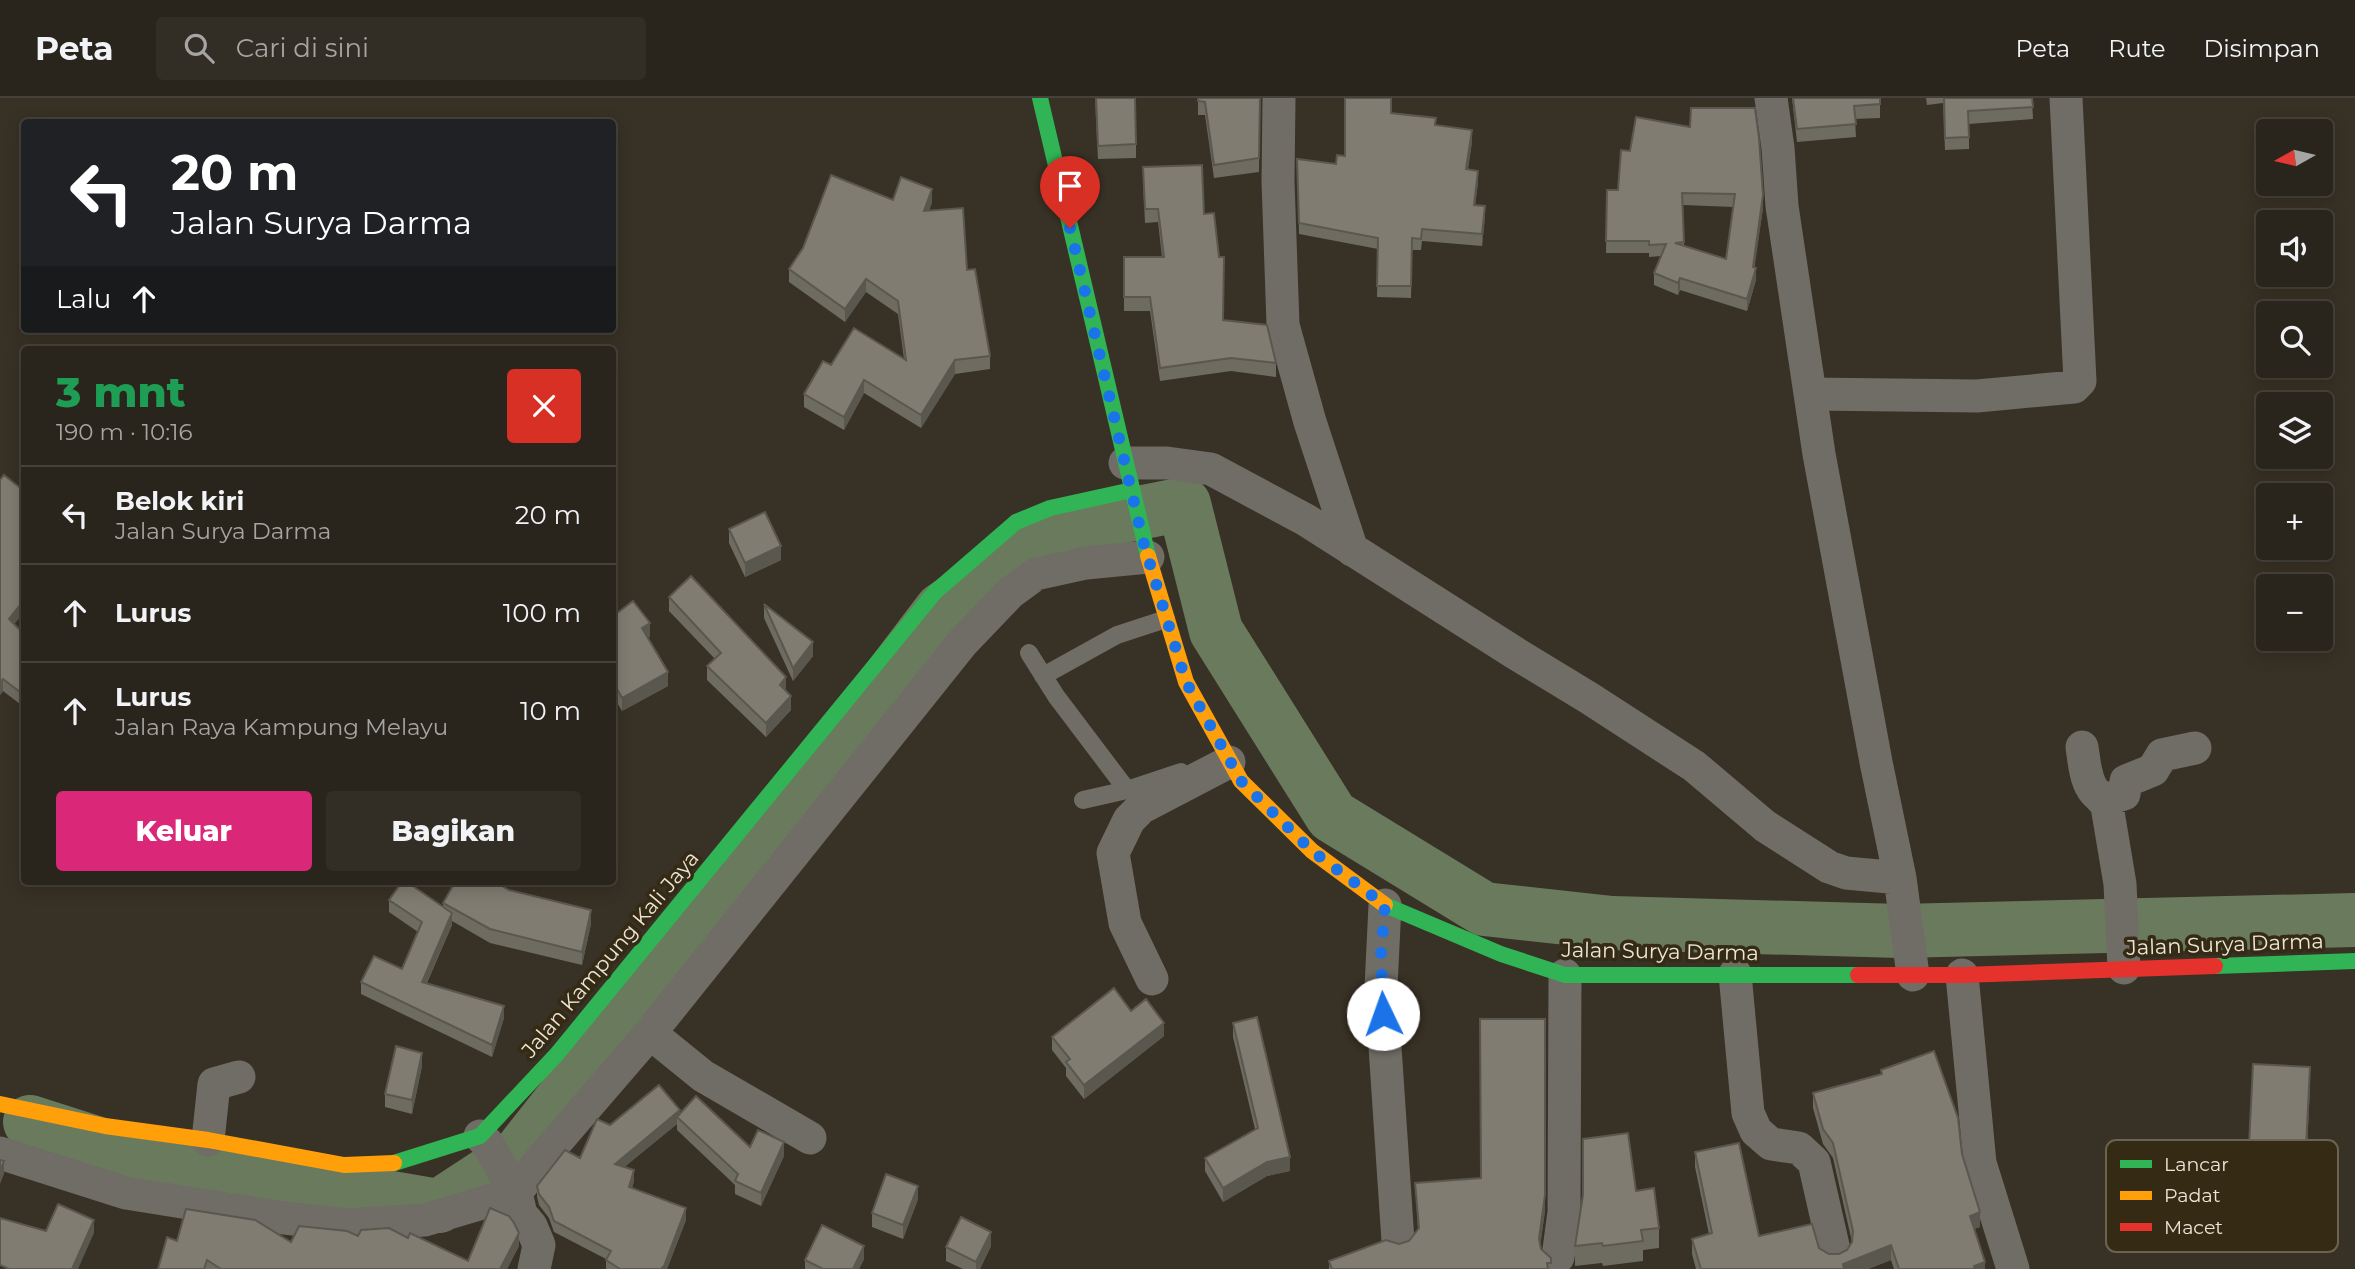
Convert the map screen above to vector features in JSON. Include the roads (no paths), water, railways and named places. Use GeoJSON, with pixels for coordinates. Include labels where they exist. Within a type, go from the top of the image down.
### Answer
{"type":"FeatureCollection","features":[{"type":"Feature","properties":{"kind":"main road","name":"Jalan Surya Darma"},"geometry":{"type":"LineString","coordinates":[[1040,98],[1145,549],[1186,682],[1241,781],[1312,851],[1385,905],[1501,954],[1565,975],[1735,974],[1912,968],[1962,975],[2124,958],[2355,961]]}},
{"type":"Feature","properties":{"kind":"main road","name":"Jalan Kampung Kali Jaya"},"geometry":{"type":"LineString","coordinates":[[0,1104],[105,1126],[208,1140],[344,1165],[397,1163],[483,1140],[935,592],[1016,522],[1050,508],[1130,486]]}},
{"type":"Feature","properties":{"kind":"street"},"geometry":{"type":"LineString","coordinates":[[1279,98],[1278,181],[1283,325],[1310,422],[1352,550]]}},
{"type":"Feature","properties":{"kind":"street"},"geometry":{"type":"LineString","coordinates":[[1771,98],[1782,206],[1819,454],[1900,878],[1912,968]]}},
{"type":"Feature","properties":{"kind":"street"},"geometry":{"type":"LineString","coordinates":[[1811,394],[1977,396],[2074,387],[2080,380],[2066,98]]}},
{"type":"Feature","properties":{"kind":"street"},"geometry":{"type":"LineString","coordinates":[[1130,486],[1167,463],[1211,469],[1306,520],[1695,766],[1765,826],[1829,867],[1846,873],[1900,878]]}},
{"type":"Feature","properties":{"kind":"street"},"geometry":{"type":"LineString","coordinates":[[0,1153],[126,1193],[276,1217],[346,1225],[425,1220],[512,1185],[538,1163],[650,1033],[963,642],[1010,593],[1036,574],[1145,549]]}},
{"type":"Feature","properties":{"kind":"street"},"geometry":{"type":"LineString","coordinates":[[2082,747],[2092,788],[2107,806],[2120,884],[2124,958]]}},
{"type":"Feature","properties":{"kind":"street"},"geometry":{"type":"LineString","coordinates":[[2104,800],[2123,794],[2126,781],[2153,770],[2162,754],[2195,748]]}},
{"type":"Feature","properties":{"kind":"street"},"geometry":{"type":"LineString","coordinates":[[1152,979],[1125,923],[1113,853],[1129,820],[1141,808],[1226,757]]}},
{"type":"Feature","properties":{"kind":"street"},"geometry":{"type":"LineString","coordinates":[[1385,905],[1381,987],[1398,1241]]}},
{"type":"Feature","properties":{"kind":"street"},"geometry":{"type":"LineString","coordinates":[[1735,974],[1748,1113],[1756,1131],[1771,1144],[1800,1147],[1814,1162],[1834,1250]]}},
{"type":"Feature","properties":{"kind":"street"},"geometry":{"type":"LineString","coordinates":[[1558,1257],[1564,1212],[1565,975]]}},
{"type":"Feature","properties":{"kind":"street"},"geometry":{"type":"LineString","coordinates":[[1962,975],[1980,1163],[2013,1269]]}},
{"type":"Feature","properties":{"kind":"street"},"geometry":{"type":"LineString","coordinates":[[650,1033],[704,1076],[810,1138]]}},
{"type":"Feature","properties":{"kind":"street"},"geometry":{"type":"LineString","coordinates":[[208,1140],[214,1084],[239,1077]]}},
{"type":"Feature","properties":{"kind":"street"},"geometry":{"type":"LineString","coordinates":[[483,1140],[512,1185],[521,1214],[531,1226],[540,1245],[534,1269]]}},
{"type":"Feature","properties":{"kind":"lane"},"geometry":{"type":"LineString","coordinates":[[1044,676],[1117,635],[1166,620]]}},
{"type":"Feature","properties":{"kind":"lane"},"geometry":{"type":"LineString","coordinates":[[1029,653],[1056,696],[1127,790]]}},
{"type":"Feature","properties":{"kind":"lane"},"geometry":{"type":"LineString","coordinates":[[1083,800],[1127,790],[1226,757]]}},
{"type":"Feature","properties":{"kind":"waterway"},"geometry":{"type":"LineString","coordinates":[[30,1122],[124,1152],[439,1206],[520,1153],[772,833],[941,610],[1058,529],[1184,504],[1216,631],[1332,816],[1484,909],[1612,923],[1900,931],[2355,920]]}}]}
